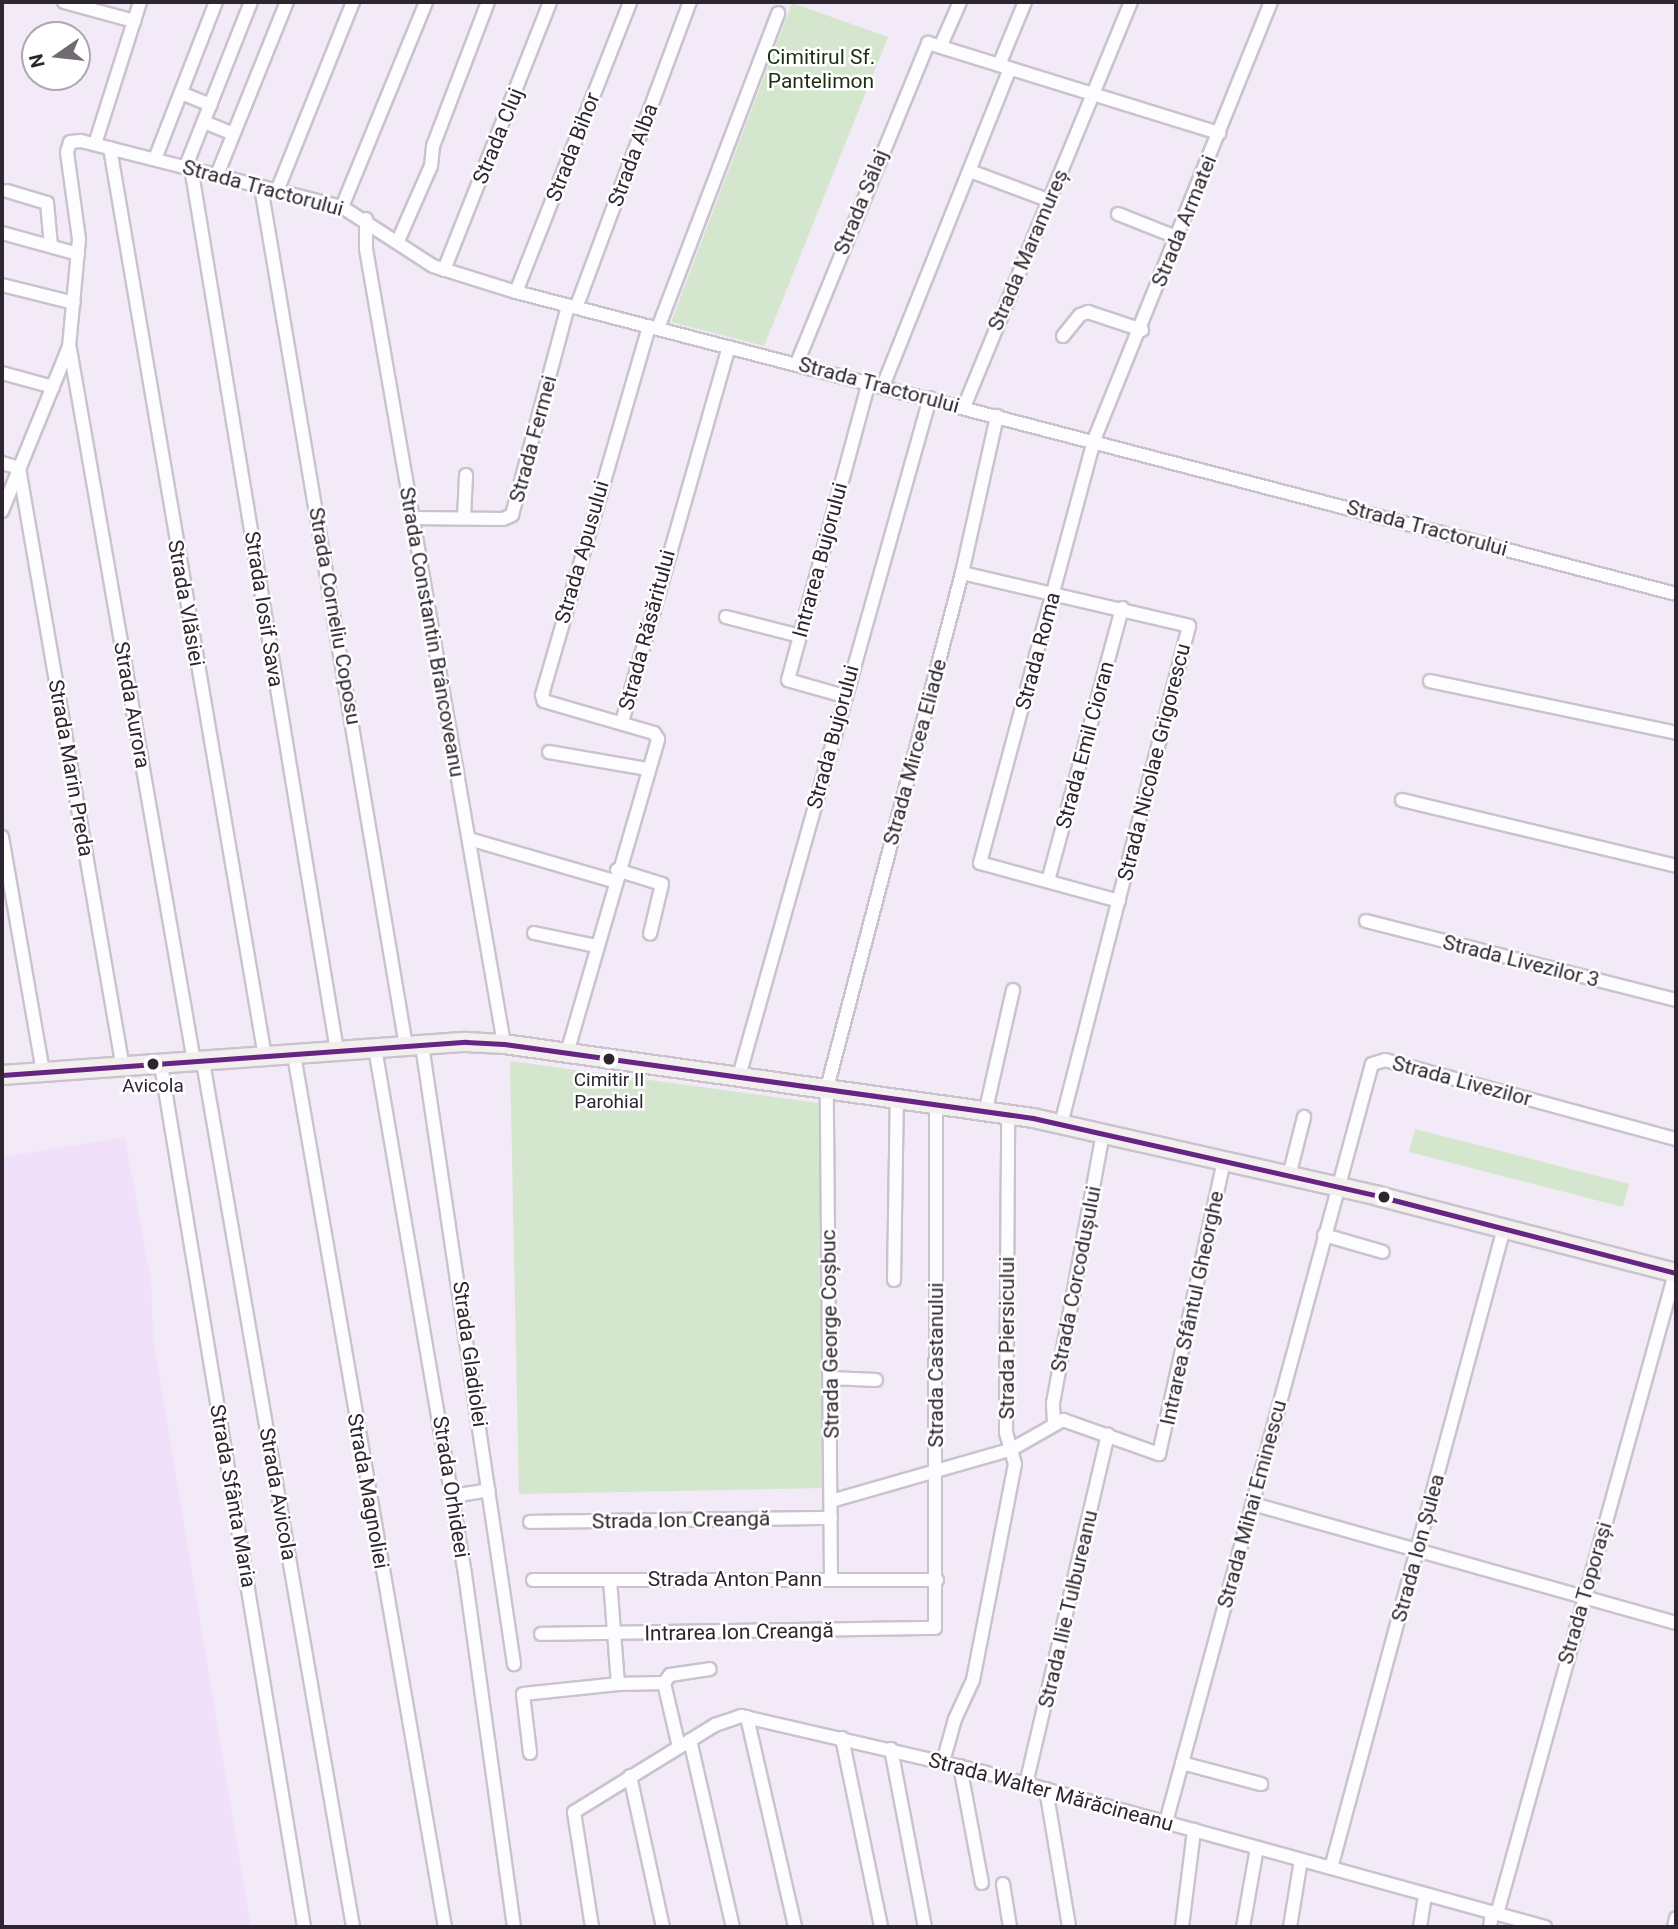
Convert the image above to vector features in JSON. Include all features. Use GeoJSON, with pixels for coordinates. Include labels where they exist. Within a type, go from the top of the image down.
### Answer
{"type":"FeatureCollection","features":[{"type":"Feature","properties":{"kind":"street"},"geometry":{"type":"LineString","coordinates":[[64,2],[134,22]]}},
{"type":"Feature","properties":{"kind":"street"},"geometry":{"type":"LineString","coordinates":[[2,511],[69,347],[78,254],[68,146],[75,141],[95,144],[140,2]]}},
{"type":"Feature","properties":{"kind":"street"},"geometry":{"type":"LineString","coordinates":[[155,159],[216,2]]}},
{"type":"Feature","properties":{"kind":"street"},"geometry":{"type":"LineString","coordinates":[[189,167],[251,2]]}},
{"type":"Feature","properties":{"kind":"street"},"geometry":{"type":"LineString","coordinates":[[217,175],[287,2]]}},
{"type":"Feature","properties":{"kind":"street"},"geometry":{"type":"LineString","coordinates":[[277,191],[353,2]]}},
{"type":"Feature","properties":{"kind":"street"},"geometry":{"type":"LineString","coordinates":[[342,207],[426,2]]}},
{"type":"Feature","properties":{"kind":"street"},"geometry":{"type":"LineString","coordinates":[[398,241],[431,166],[433,146],[488,2]]}},
{"type":"Feature","properties":{"kind":"street","name":"Strada Cluj"},"geometry":{"type":"LineString","coordinates":[[444,270],[551,2]]}},
{"type":"Feature","properties":{"kind":"street","name":"Strada Bihor"},"geometry":{"type":"LineString","coordinates":[[516,292],[630,2]]}},
{"type":"Feature","properties":{"kind":"street","name":"Strada Alba"},"geometry":{"type":"LineString","coordinates":[[572,307],[690,2]]}},
{"type":"Feature","properties":{"kind":"street","name":"Strada Sălaj"},"geometry":{"type":"LineString","coordinates":[[797,363],[934,44],[960,2]]}},
{"type":"Feature","properties":{"kind":"street"},"geometry":{"type":"LineString","coordinates":[[883,386],[970,171],[1025,2]]}},
{"type":"Feature","properties":{"kind":"street","name":"Strada Maramureș"},"geometry":{"type":"LineString","coordinates":[[964,407],[1131,2]]}},
{"type":"Feature","properties":{"kind":"street","name":"Strada Armatei"},"geometry":{"type":"LineString","coordinates":[[1094,440],[1142,330],[1176,237],[1271,2]]}},
{"type":"Feature","properties":{"kind":"street","name":"Strada Apusului"},"geometry":{"type":"LineString","coordinates":[[622,722],[542,698],[580,554],[653,327],[778,13]]}},
{"type":"Feature","properties":{"kind":"street"},"geometry":{"type":"LineString","coordinates":[[934,44],[1219,133]]}},
{"type":"Feature","properties":{"kind":"street"},"geometry":{"type":"LineString","coordinates":[[181,93],[211,105]]}},
{"type":"Feature","properties":{"kind":"street"},"geometry":{"type":"LineString","coordinates":[[204,122],[233,134]]}},
{"type":"Feature","properties":{"kind":"street","name":"Strada Tractorului"},"geometry":{"type":"LineString","coordinates":[[95,144],[342,207],[366,219],[444,270],[516,292],[1094,440],[1676,594]]}},
{"type":"Feature","properties":{"kind":"street","name":"Strada Vlăsiei"},"geometry":{"type":"LineString","coordinates":[[110,148],[265,1057]]}},
{"type":"Feature","properties":{"kind":"street","name":"Strada Iosif Sava"},"geometry":{"type":"LineString","coordinates":[[189,167],[337,1051]]}},
{"type":"Feature","properties":{"kind":"street"},"geometry":{"type":"LineString","coordinates":[[970,171],[1048,200]]}},
{"type":"Feature","properties":{"kind":"street","name":"Strada Corneliu Coposu"},"geometry":{"type":"LineString","coordinates":[[261,187],[414,1045]]}},
{"type":"Feature","properties":{"kind":"street"},"geometry":{"type":"LineString","coordinates":[[7,191],[47,203],[51,247]]}},
{"type":"Feature","properties":{"kind":"street"},"geometry":{"type":"LineString","coordinates":[[1118,214],[1176,237]]}},
{"type":"Feature","properties":{"kind":"street","name":"Strada Constantin Brâncoveanu"},"geometry":{"type":"LineString","coordinates":[[366,219],[366,249],[504,1044]]}},
{"type":"Feature","properties":{"kind":"street"},"geometry":{"type":"LineString","coordinates":[[2,233],[78,254]]}},
{"type":"Feature","properties":{"kind":"street"},"geometry":{"type":"LineString","coordinates":[[2,285],[74,303]]}},
{"type":"Feature","properties":{"kind":"street","name":"Strada Fermei"},"geometry":{"type":"LineString","coordinates":[[412,517],[503,519],[514,511],[572,307]]}},
{"type":"Feature","properties":{"kind":"street"},"geometry":{"type":"LineString","coordinates":[[1063,336],[1080,315],[1088,312],[1142,330]]}},
{"type":"Feature","properties":{"kind":"street","name":"Strada Aurora"},"geometry":{"type":"LineString","coordinates":[[69,347],[199,1062]]}},
{"type":"Feature","properties":{"kind":"street","name":"Strada Răsăritului"},"geometry":{"type":"LineString","coordinates":[[567,1053],[657,735],[622,722],[729,347]]}},
{"type":"Feature","properties":{"kind":"street"},"geometry":{"type":"LineString","coordinates":[[2,373],[53,387]]}},
{"type":"Feature","properties":{"kind":"street","name":"Intrarea Bujorului"},"geometry":{"type":"LineString","coordinates":[[844,696],[788,682],[869,382]]}},
{"type":"Feature","properties":{"kind":"street","name":"Strada Bujorului"},"geometry":{"type":"LineString","coordinates":[[739,1076],[930,398]]}},
{"type":"Feature","properties":{"kind":"street","name":"Strada Mircea Eliade"},"geometry":{"type":"LineString","coordinates":[[827,1088],[962,573],[997,416]]}},
{"type":"Feature","properties":{"kind":"street","name":"Strada Roma"},"geometry":{"type":"LineString","coordinates":[[1048,881],[980,863],[1094,440]]}},
{"type":"Feature","properties":{"kind":"street"},"geometry":{"type":"LineString","coordinates":[[2,463],[19,468]]}},
{"type":"Feature","properties":{"kind":"street","name":"Strada Marin Preda"},"geometry":{"type":"LineString","coordinates":[[19,468],[122,1068]]}},
{"type":"Feature","properties":{"kind":"street"},"geometry":{"type":"LineString","coordinates":[[464,518],[466,475]]}},
{"type":"Feature","properties":{"kind":"street","name":"Strada Nicolae Grigorescu"},"geometry":{"type":"LineString","coordinates":[[962,573],[1054,592],[1189,626],[1061,1124]]}},
{"type":"Feature","properties":{"kind":"street","name":"Strada Emil Cioran"},"geometry":{"type":"LineString","coordinates":[[1048,881],[1122,608]]}},
{"type":"Feature","properties":{"kind":"street"},"geometry":{"type":"LineString","coordinates":[[726,617],[800,636]]}},
{"type":"Feature","properties":{"kind":"street"},"geometry":{"type":"LineString","coordinates":[[1430,681],[1676,733]]}},
{"type":"Feature","properties":{"kind":"street"},"geometry":{"type":"LineString","coordinates":[[549,752],[647,769]]}},
{"type":"Feature","properties":{"kind":"street"},"geometry":{"type":"LineString","coordinates":[[1402,800],[1676,866]]}},
{"type":"Feature","properties":{"kind":"street"},"geometry":{"type":"LineString","coordinates":[[2,837],[43,1072]]}},
{"type":"Feature","properties":{"kind":"street"},"geometry":{"type":"LineString","coordinates":[[469,839],[615,876],[662,884],[650,934]]}},
{"type":"Feature","properties":{"kind":"street"},"geometry":{"type":"LineString","coordinates":[[1048,881],[1119,901]]}},
{"type":"Feature","properties":{"kind":"street","name":"Strada Livezilor 3"},"geometry":{"type":"LineString","coordinates":[[1366,920],[1676,1000]]}},
{"type":"Feature","properties":{"kind":"street"},"geometry":{"type":"LineString","coordinates":[[534,933],[596,946]]}},
{"type":"Feature","properties":{"kind":"street"},"geometry":{"type":"LineString","coordinates":[[986,1110],[1013,990]]}},
{"type":"Feature","properties":{"kind":"street"},"geometry":{"type":"LineString","coordinates":[[2,1075],[414,1045],[504,1044],[936,1102],[1061,1124],[1337,1186],[1676,1272]]}},
{"type":"Feature","properties":{"kind":"street","name":"Strada Gladiolei"},"geometry":{"type":"LineString","coordinates":[[414,1045],[489,1490],[514,1664]]}},
{"type":"Feature","properties":{"kind":"street","name":"Strada Orhideei"},"geometry":{"type":"LineString","coordinates":[[375,1048],[452,1496],[514,1927]]}},
{"type":"Feature","properties":{"kind":"street","name":"Strada Magnoliei"},"geometry":{"type":"LineString","coordinates":[[294,1055],[445,1927]]}},
{"type":"Feature","properties":{"kind":"street","name":"Strada Livezilor"},"geometry":{"type":"LineString","coordinates":[[1337,1186],[1370,1070],[1380,1060],[1676,1139]]}},
{"type":"Feature","properties":{"kind":"street","name":"Strada Avicola"},"geometry":{"type":"LineString","coordinates":[[199,1062],[353,1927]]}},
{"type":"Feature","properties":{"kind":"street","name":"Strada Sfânta Maria"},"geometry":{"type":"LineString","coordinates":[[161,1065],[304,1927]]}},
{"type":"Feature","properties":{"kind":"street","name":"Strada George Coșbuc"},"geometry":{"type":"LineString","coordinates":[[827,1088],[831,1579]]}},
{"type":"Feature","properties":{"kind":"street"},"geometry":{"type":"LineString","coordinates":[[894,1280],[897,1097]]}},
{"type":"Feature","properties":{"kind":"street","name":"Strada Castanului"},"geometry":{"type":"LineString","coordinates":[[935,1628],[936,1102]]}},
{"type":"Feature","properties":{"kind":"street","name":"Strada Piersicului"},"geometry":{"type":"LineString","coordinates":[[943,1762],[976,1667],[1015,1464],[1006,1433],[1008,1114]]}},
{"type":"Feature","properties":{"kind":"street"},"geometry":{"type":"LineString","coordinates":[[1290,1176],[1304,1117]]}},
{"type":"Feature","properties":{"kind":"street","name":"Strada Corcodușului"},"geometry":{"type":"LineString","coordinates":[[1054,1424],[1052,1403],[1103,1134]]}},
{"type":"Feature","properties":{"kind":"street","name":"Intrarea Sfântul Gheorghe"},"geometry":{"type":"LineString","coordinates":[[1108,1434],[1159,1454],[1224,1161]]}},
{"type":"Feature","properties":{"kind":"street","name":"Strada Mihai Eminescu"},"geometry":{"type":"LineString","coordinates":[[1166,1822],[1337,1186]]}},
{"type":"Feature","properties":{"kind":"street","name":"Strada Ion Șulea"},"geometry":{"type":"LineString","coordinates":[[1331,1868],[1504,1228]]}},
{"type":"Feature","properties":{"kind":"street"},"geometry":{"type":"LineString","coordinates":[[1324,1235],[1384,1252]]}},
{"type":"Feature","properties":{"kind":"street","name":"Strada Toporași"},"geometry":{"type":"LineString","coordinates":[[1490,1927],[1676,1272]]}},
{"type":"Feature","properties":{"kind":"street"},"geometry":{"type":"LineString","coordinates":[[830,1378],[876,1380]]}},
{"type":"Feature","properties":{"kind":"street"},"geometry":{"type":"LineString","coordinates":[[831,1501],[1012,1449],[1054,1424],[1070,1421],[1108,1434]]}},
{"type":"Feature","properties":{"kind":"street","name":"Strada Ilie Tulbureanu"},"geometry":{"type":"LineString","coordinates":[[1026,1784],[1108,1434]]}},
{"type":"Feature","properties":{"kind":"street"},"geometry":{"type":"LineString","coordinates":[[452,1496],[489,1490]]}},
{"type":"Feature","properties":{"kind":"street"},"geometry":{"type":"LineString","coordinates":[[1252,1504],[1676,1623]]}},
{"type":"Feature","properties":{"kind":"street","name":"Strada Ion Creangă"},"geometry":{"type":"LineString","coordinates":[[530,1522],[831,1518]]}},
{"type":"Feature","properties":{"kind":"street","name":"Strada Anton Pann"},"geometry":{"type":"LineString","coordinates":[[533,1580],[937,1580]]}},
{"type":"Feature","properties":{"kind":"street"},"geometry":{"type":"LineString","coordinates":[[610,1580],[618,1684]]}},
{"type":"Feature","properties":{"kind":"street","name":"Intrarea Ion Creangă"},"geometry":{"type":"LineString","coordinates":[[541,1634],[935,1628]]}},
{"type":"Feature","properties":{"kind":"street"},"geometry":{"type":"LineString","coordinates":[[664,1683],[670,1675],[710,1669]]}},
{"type":"Feature","properties":{"kind":"street"},"geometry":{"type":"LineString","coordinates":[[530,1753],[523,1694],[618,1684],[664,1683]]}},
{"type":"Feature","properties":{"kind":"street"},"geometry":{"type":"LineString","coordinates":[[664,1683],[684,1744],[733,1927]]}},
{"type":"Feature","properties":{"kind":"street"},"geometry":{"type":"LineString","coordinates":[[747,1717],[795,1927]]}},
{"type":"Feature","properties":{"kind":"street","name":"Strada Walter Mărăcineanu"},"geometry":{"type":"LineString","coordinates":[[592,1927],[574,1812],[726,1719],[747,1717],[960,1766],[1545,1927]]}},
{"type":"Feature","properties":{"kind":"street"},"geometry":{"type":"LineString","coordinates":[[842,1738],[881,1927]]}},
{"type":"Feature","properties":{"kind":"street"},"geometry":{"type":"LineString","coordinates":[[891,1749],[925,1927]]}},
{"type":"Feature","properties":{"kind":"street"},"geometry":{"type":"LineString","coordinates":[[1182,1763],[1261,1784]]}},
{"type":"Feature","properties":{"kind":"street"},"geometry":{"type":"LineString","coordinates":[[960,1766],[982,1883]]}},
{"type":"Feature","properties":{"kind":"street"},"geometry":{"type":"LineString","coordinates":[[630,1776],[663,1927]]}},
{"type":"Feature","properties":{"kind":"street"},"geometry":{"type":"LineString","coordinates":[[1046,1789],[1069,1927]]}},
{"type":"Feature","properties":{"kind":"street"},"geometry":{"type":"LineString","coordinates":[[1182,1927],[1194,1830]]}},
{"type":"Feature","properties":{"kind":"street"},"geometry":{"type":"LineString","coordinates":[[1243,1927],[1257,1848]]}},
{"type":"Feature","properties":{"kind":"street"},"geometry":{"type":"LineString","coordinates":[[1290,1927],[1301,1860]]}},
{"type":"Feature","properties":{"kind":"street"},"geometry":{"type":"LineString","coordinates":[[1003,1884],[1010,1927]]}},
{"type":"Feature","properties":{"kind":"street"},"geometry":{"type":"LineString","coordinates":[[1420,1927],[1425,1894]]}},
{"type":"Feature","properties":{"kind":"street"},"geometry":{"type":"LineString","coordinates":[[1674,1927],[1676,1918]]}},
{"type":"Feature","properties":{"kind":"shaded area"},"geometry":{"type":"Polygon","coordinates":[[[125,1137],[151,1281],[153,1335],[251,1927],[2,1927],[2,1157],[125,1137]]]}},
{"type":"Feature","properties":{"kind":"green space","name":"Cimitirul Sf. Pantelimon"},"geometry":{"type":"Polygon","coordinates":[[[792,3],[888,37],[764,346],[671,322],[792,3]]]}},
{"type":"Feature","properties":{"kind":"green space"},"geometry":{"type":"Polygon","coordinates":[[[510,1061],[819,1103],[825,1488],[519,1494],[510,1061]]]}},
{"type":"Feature","properties":{"kind":"green space"},"geometry":{"type":"Polygon","coordinates":[[[1415,1129],[1629,1184],[1623,1207],[1409,1152],[1415,1129]]]}},
{"type":"Feature","properties":{"kind":"transit line"},"geometry":{"type":"LineString","coordinates":[[2,1075],[466,1042],[504,1044],[1033,1118],[1378,1196],[1676,1273]]}},
{"type":"Feature","properties":{"kind":"place","name":"Cimitir II Parohial"},"geometry":{"type":"Point","coordinates":[609,1059]}},
{"type":"Feature","properties":{"kind":"place","name":"Avicola"},"geometry":{"type":"Point","coordinates":[153,1064]}}]}
